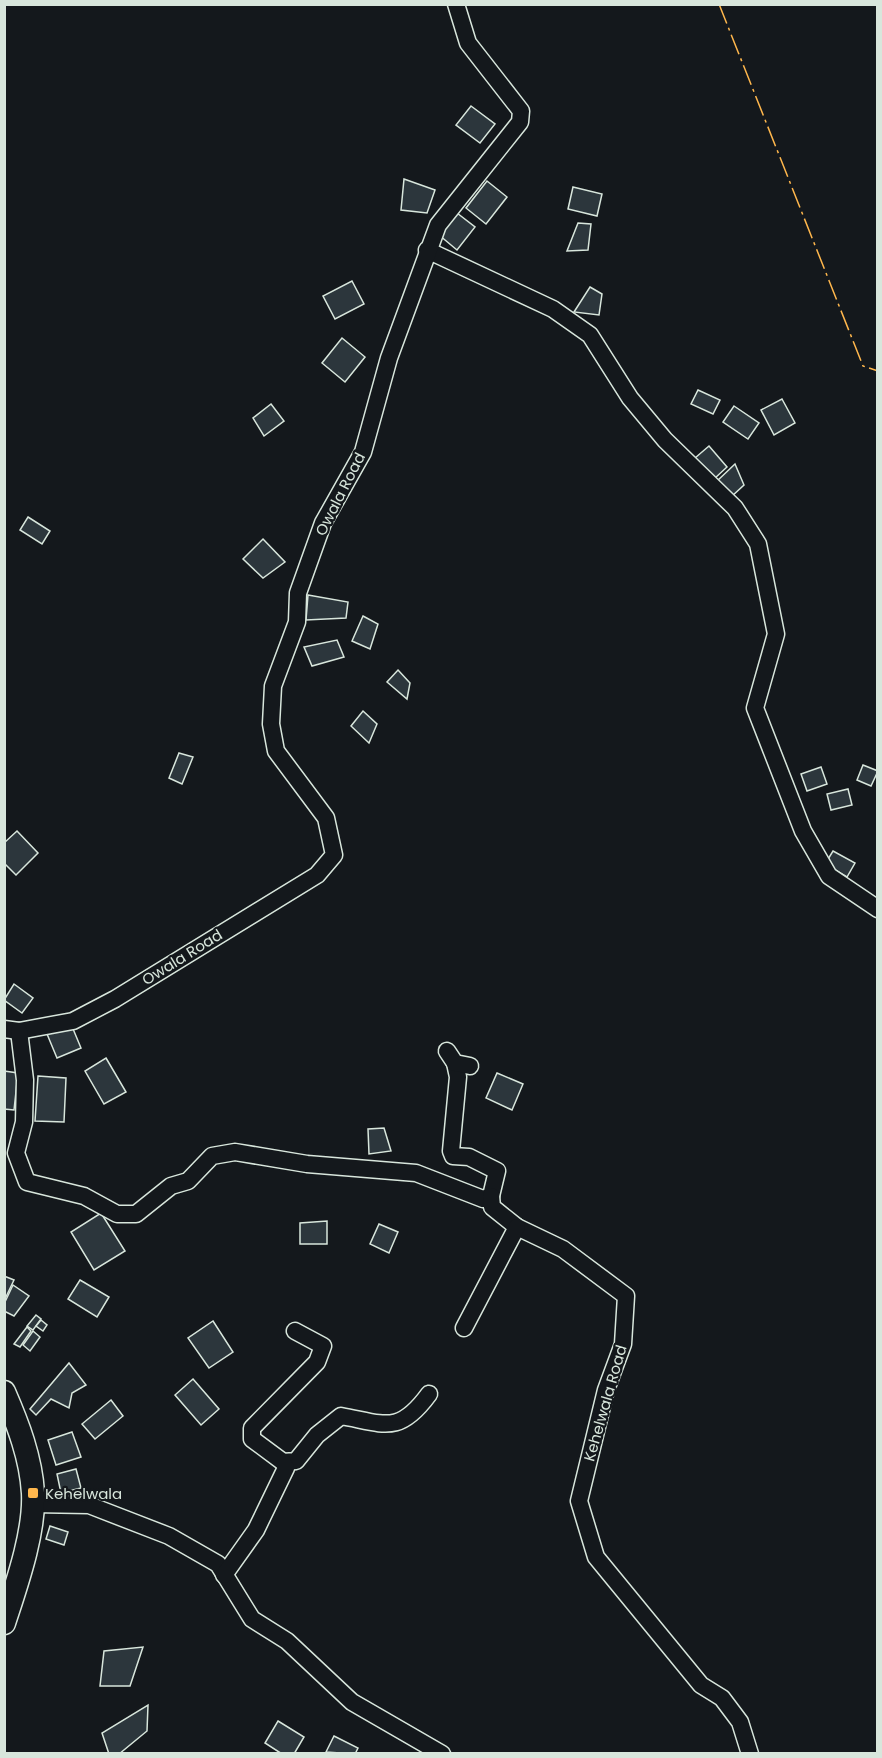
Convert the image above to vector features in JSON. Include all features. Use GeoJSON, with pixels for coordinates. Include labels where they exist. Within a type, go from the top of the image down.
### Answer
{"type":"FeatureCollection","features":[{"type":"Feature","properties":{"kind":"highway"},"geometry":{"type":"LineString","coordinates":[[4,1392],[22,1435],[33,1492],[21,1570],[4,1623]]}},
{"type":"Feature","properties":{"kind":"street","name":"Owala Road"},"geometry":{"type":"LineString","coordinates":[[12,1030],[73,1022],[115,999],[317,875],[334,855],[326,818],[276,751],[271,724],[273,686],[297,622],[298,593],[323,523],[363,452],[389,358],[427,249],[438,225],[520,122],[521,111],[468,43],[456,4]]}},
{"type":"Feature","properties":{"kind":"street"},"geometry":{"type":"LineString","coordinates":[[427,249],[553,309],[590,335],[630,398],[665,440],[735,508],[758,544],[776,634],[755,708],[803,831],[829,876],[878,909]]}},
{"type":"Feature","properties":{"kind":"street"},"geometry":{"type":"LineString","coordinates":[[12,1030],[25,1080],[24,1122],[16,1153],[27,1182],[84,1196],[117,1214],[136,1214],[171,1186],[188,1181],[212,1156],[235,1152],[307,1164],[416,1173],[483,1199],[491,1196],[497,1171],[469,1157],[453,1156],[451,1151],[458,1077],[457,1060]]}},
{"type":"Feature","properties":{"kind":"street","name":"Kehelwala Road"},"geometry":{"type":"LineString","coordinates":[[491,1196],[492,1207],[518,1227],[563,1249],[626,1296],[623,1344],[606,1390],[579,1501],[596,1557],[701,1685],[722,1698],[740,1722],[750,1754]]}},
{"type":"Feature","properties":{"kind":"street"},"geometry":{"type":"LineString","coordinates":[[464,1328],[518,1227]]}},
{"type":"Feature","properties":{"kind":"street"},"geometry":{"type":"LineString","coordinates":[[224,1575],[256,1530],[286,1468],[283,1462],[252,1439],[252,1428],[317,1362],[323,1346],[295,1331]]}},
{"type":"Feature","properties":{"kind":"street"},"geometry":{"type":"LineString","coordinates":[[283,1462],[296,1461],[317,1435],[340,1416],[387,1424],[401,1423],[414,1414],[429,1394]]}},
{"type":"Feature","properties":{"kind":"street"},"geometry":{"type":"LineString","coordinates":[[32,1504],[89,1505],[169,1536],[218,1564],[252,1619],[287,1641],[352,1702],[442,1754]]}},
{"type":"Feature","properties":{"kind":"building"},"geometry":{"type":"Polygon","coordinates":[[[471,106],[495,124],[480,143],[456,125],[471,106]]]}},
{"type":"Feature","properties":{"kind":"building"},"geometry":{"type":"Polygon","coordinates":[[[404,179],[435,190],[427,213],[401,210],[404,179]]]}},
{"type":"Feature","properties":{"kind":"building"},"geometry":{"type":"Polygon","coordinates":[[[487,181],[507,197],[486,224],[466,208],[487,181]]]}},
{"type":"Feature","properties":{"kind":"building"},"geometry":{"type":"Polygon","coordinates":[[[573,187],[602,194],[597,216],[568,209],[573,187]]]}},
{"type":"Feature","properties":{"kind":"building"},"geometry":{"type":"Polygon","coordinates":[[[457,213],[475,227],[457,250],[439,235],[457,213]]]}},
{"type":"Feature","properties":{"kind":"building"},"geometry":{"type":"Polygon","coordinates":[[[578,223],[591,224],[588,250],[567,251],[578,223]]]}},
{"type":"Feature","properties":{"kind":"building"},"geometry":{"type":"Polygon","coordinates":[[[352,281],[364,304],[335,319],[323,296],[352,281]]]}},
{"type":"Feature","properties":{"kind":"building"},"geometry":{"type":"Polygon","coordinates":[[[590,287],[602,294],[599,315],[574,312],[590,287]]]}},
{"type":"Feature","properties":{"kind":"building"},"geometry":{"type":"Polygon","coordinates":[[[342,338],[365,357],[345,382],[322,363],[342,338]]]}},
{"type":"Feature","properties":{"kind":"building"},"geometry":{"type":"Polygon","coordinates":[[[698,390],[720,400],[713,414],[691,404],[698,390]]]}},
{"type":"Feature","properties":{"kind":"building"},"geometry":{"type":"Polygon","coordinates":[[[782,399],[795,423],[774,435],[761,410],[782,399]]]}},
{"type":"Feature","properties":{"kind":"building"},"geometry":{"type":"Polygon","coordinates":[[[271,404],[284,421],[264,436],[253,418],[271,404]]]}},
{"type":"Feature","properties":{"kind":"building"},"geometry":{"type":"Polygon","coordinates":[[[734,406],[759,423],[748,439],[723,422],[734,406]]]}},
{"type":"Feature","properties":{"kind":"building"},"geometry":{"type":"Polygon","coordinates":[[[709,446],[727,467],[714,479],[695,458],[709,446]]]}},
{"type":"Feature","properties":{"kind":"building"},"geometry":{"type":"Polygon","coordinates":[[[735,464],[744,485],[731,497],[716,482],[735,464]]]}},
{"type":"Feature","properties":{"kind":"building"},"geometry":{"type":"Polygon","coordinates":[[[28,517],[50,531],[42,544],[20,530],[28,517]]]}},
{"type":"Feature","properties":{"kind":"building"},"geometry":{"type":"Polygon","coordinates":[[[263,539],[285,562],[263,578],[243,559],[263,539]]]}},
{"type":"Feature","properties":{"kind":"building"},"geometry":{"type":"Polygon","coordinates":[[[308,595],[348,602],[346,618],[306,620],[308,595]]]}},
{"type":"Feature","properties":{"kind":"building"},"geometry":{"type":"Polygon","coordinates":[[[363,616],[378,624],[370,649],[352,641],[363,616]]]}},
{"type":"Feature","properties":{"kind":"building"},"geometry":{"type":"Polygon","coordinates":[[[337,640],[344,657],[312,666],[304,647],[337,640]]]}},
{"type":"Feature","properties":{"kind":"building"},"geometry":{"type":"Polygon","coordinates":[[[398,670],[410,683],[407,699],[387,682],[398,670]]]}},
{"type":"Feature","properties":{"kind":"building"},"geometry":{"type":"Polygon","coordinates":[[[363,711],[377,724],[369,743],[351,726],[363,711]]]}},
{"type":"Feature","properties":{"kind":"building"},"geometry":{"type":"Polygon","coordinates":[[[179,753],[193,757],[182,784],[169,778],[179,753]]]}},
{"type":"Feature","properties":{"kind":"building"},"geometry":{"type":"Polygon","coordinates":[[[863,765],[878,771],[871,786],[857,780],[863,765]]]}},
{"type":"Feature","properties":{"kind":"building"},"geometry":{"type":"Polygon","coordinates":[[[821,767],[827,784],[807,791],[801,774],[821,767]]]}},
{"type":"Feature","properties":{"kind":"building"},"geometry":{"type":"Polygon","coordinates":[[[848,789],[852,805],[831,810],[827,794],[848,789]]]}},
{"type":"Feature","properties":{"kind":"building"},"geometry":{"type":"Polygon","coordinates":[[[17,831],[38,853],[16,875],[4,863],[4,843],[17,831]]]}},
{"type":"Feature","properties":{"kind":"building"},"geometry":{"type":"Polygon","coordinates":[[[833,851],[855,863],[847,877],[825,864],[833,851]]]}},
{"type":"Feature","properties":{"kind":"building"},"geometry":{"type":"Polygon","coordinates":[[[14,984],[33,998],[22,1013],[4,1000],[14,984]]]}},
{"type":"Feature","properties":{"kind":"building"},"geometry":{"type":"Polygon","coordinates":[[[71,1024],[81,1048],[57,1058],[47,1034],[71,1024]]]}},
{"type":"Feature","properties":{"kind":"building"},"geometry":{"type":"Polygon","coordinates":[[[106,1058],[126,1092],[104,1104],[85,1071],[106,1058]]]}},
{"type":"Feature","properties":{"kind":"building"},"geometry":{"type":"Polygon","coordinates":[[[4,1071],[18,1073],[14,1110],[4,1109],[4,1071]]]}},
{"type":"Feature","properties":{"kind":"building"},"geometry":{"type":"Polygon","coordinates":[[[497,1073],[523,1084],[512,1110],[486,1098],[497,1073]]]}},
{"type":"Feature","properties":{"kind":"building"},"geometry":{"type":"Polygon","coordinates":[[[38,1076],[66,1078],[64,1122],[35,1121],[38,1076]]]}},
{"type":"Feature","properties":{"kind":"building"},"geometry":{"type":"Polygon","coordinates":[[[384,1128],[391,1151],[369,1154],[368,1129],[384,1128]]]}},
{"type":"Feature","properties":{"kind":"building"},"geometry":{"type":"Polygon","coordinates":[[[101,1213],[125,1251],[94,1270],[71,1232],[101,1213]]]}},
{"type":"Feature","properties":{"kind":"building"},"geometry":{"type":"Polygon","coordinates":[[[327,1221],[327,1244],[300,1244],[300,1223],[327,1221]]]}},
{"type":"Feature","properties":{"kind":"building"},"geometry":{"type":"Polygon","coordinates":[[[379,1224],[398,1232],[389,1253],[370,1244],[379,1224]]]}},
{"type":"Feature","properties":{"kind":"building"},"geometry":{"type":"Polygon","coordinates":[[[4,1276],[14,1280],[4,1301],[4,1276]]]}},
{"type":"Feature","properties":{"kind":"building"},"geometry":{"type":"Polygon","coordinates":[[[80,1280],[109,1297],[97,1317],[68,1299],[80,1280]]]}},
{"type":"Feature","properties":{"kind":"building"},"geometry":{"type":"Polygon","coordinates":[[[13,1285],[29,1296],[14,1316],[4,1311],[4,1304],[13,1285]]]}},
{"type":"Feature","properties":{"kind":"building"},"geometry":{"type":"Polygon","coordinates":[[[36,1315],[41,1319],[33,1330],[27,1326],[36,1315]]]}},
{"type":"Feature","properties":{"kind":"building"},"geometry":{"type":"Polygon","coordinates":[[[41,1320],[47,1325],[43,1331],[36,1326],[41,1320]]]}},
{"type":"Feature","properties":{"kind":"building"},"geometry":{"type":"Polygon","coordinates":[[[213,1321],[233,1352],[209,1368],[188,1338],[213,1321]]]}},
{"type":"Feature","properties":{"kind":"building"},"geometry":{"type":"Polygon","coordinates":[[[27,1327],[31,1331],[20,1347],[14,1344],[27,1327]]]}},
{"type":"Feature","properties":{"kind":"building"},"geometry":{"type":"Polygon","coordinates":[[[33,1331],[40,1337],[30,1351],[23,1345],[33,1331]]]}},
{"type":"Feature","properties":{"kind":"building"},"geometry":{"type":"Polygon","coordinates":[[[69,1363],[86,1385],[72,1393],[69,1408],[51,1399],[36,1415],[30,1409],[69,1363]]]}},
{"type":"Feature","properties":{"kind":"building"},"geometry":{"type":"Polygon","coordinates":[[[193,1379],[219,1409],[201,1425],[175,1395],[193,1379]]]}},
{"type":"Feature","properties":{"kind":"building"},"geometry":{"type":"Polygon","coordinates":[[[111,1400],[123,1416],[95,1439],[82,1424],[111,1400]]]}},
{"type":"Feature","properties":{"kind":"building"},"geometry":{"type":"Polygon","coordinates":[[[72,1432],[81,1457],[56,1465],[48,1440],[72,1432]]]}},
{"type":"Feature","properties":{"kind":"building"},"geometry":{"type":"Polygon","coordinates":[[[76,1469],[81,1488],[61,1493],[57,1474],[76,1469]]]}},
{"type":"Feature","properties":{"kind":"building"},"geometry":{"type":"Polygon","coordinates":[[[50,1526],[68,1532],[64,1545],[46,1539],[50,1526]]]}},
{"type":"Feature","properties":{"kind":"building"},"geometry":{"type":"Polygon","coordinates":[[[143,1647],[130,1686],[100,1686],[104,1651],[143,1647]]]}},
{"type":"Feature","properties":{"kind":"building"},"geometry":{"type":"Polygon","coordinates":[[[148,1705],[147,1731],[119,1754],[109,1754],[102,1733],[148,1705]]]}},
{"type":"Feature","properties":{"kind":"building"},"geometry":{"type":"Polygon","coordinates":[[[278,1721],[304,1737],[294,1754],[282,1754],[265,1743],[278,1721]]]}},
{"type":"Feature","properties":{"kind":"building"},"geometry":{"type":"Polygon","coordinates":[[[334,1736],[358,1748],[355,1754],[326,1752],[334,1736]]]}},
{"type":"Feature","properties":{"kind":"power"},"geometry":{"type":"LineString","coordinates":[[719,4],[863,366],[878,371]]}},
{"type":"Feature","properties":{"kind":"place","name":"Kehelwala"},"geometry":{"type":"Point","coordinates":[33,1493]}}]}
